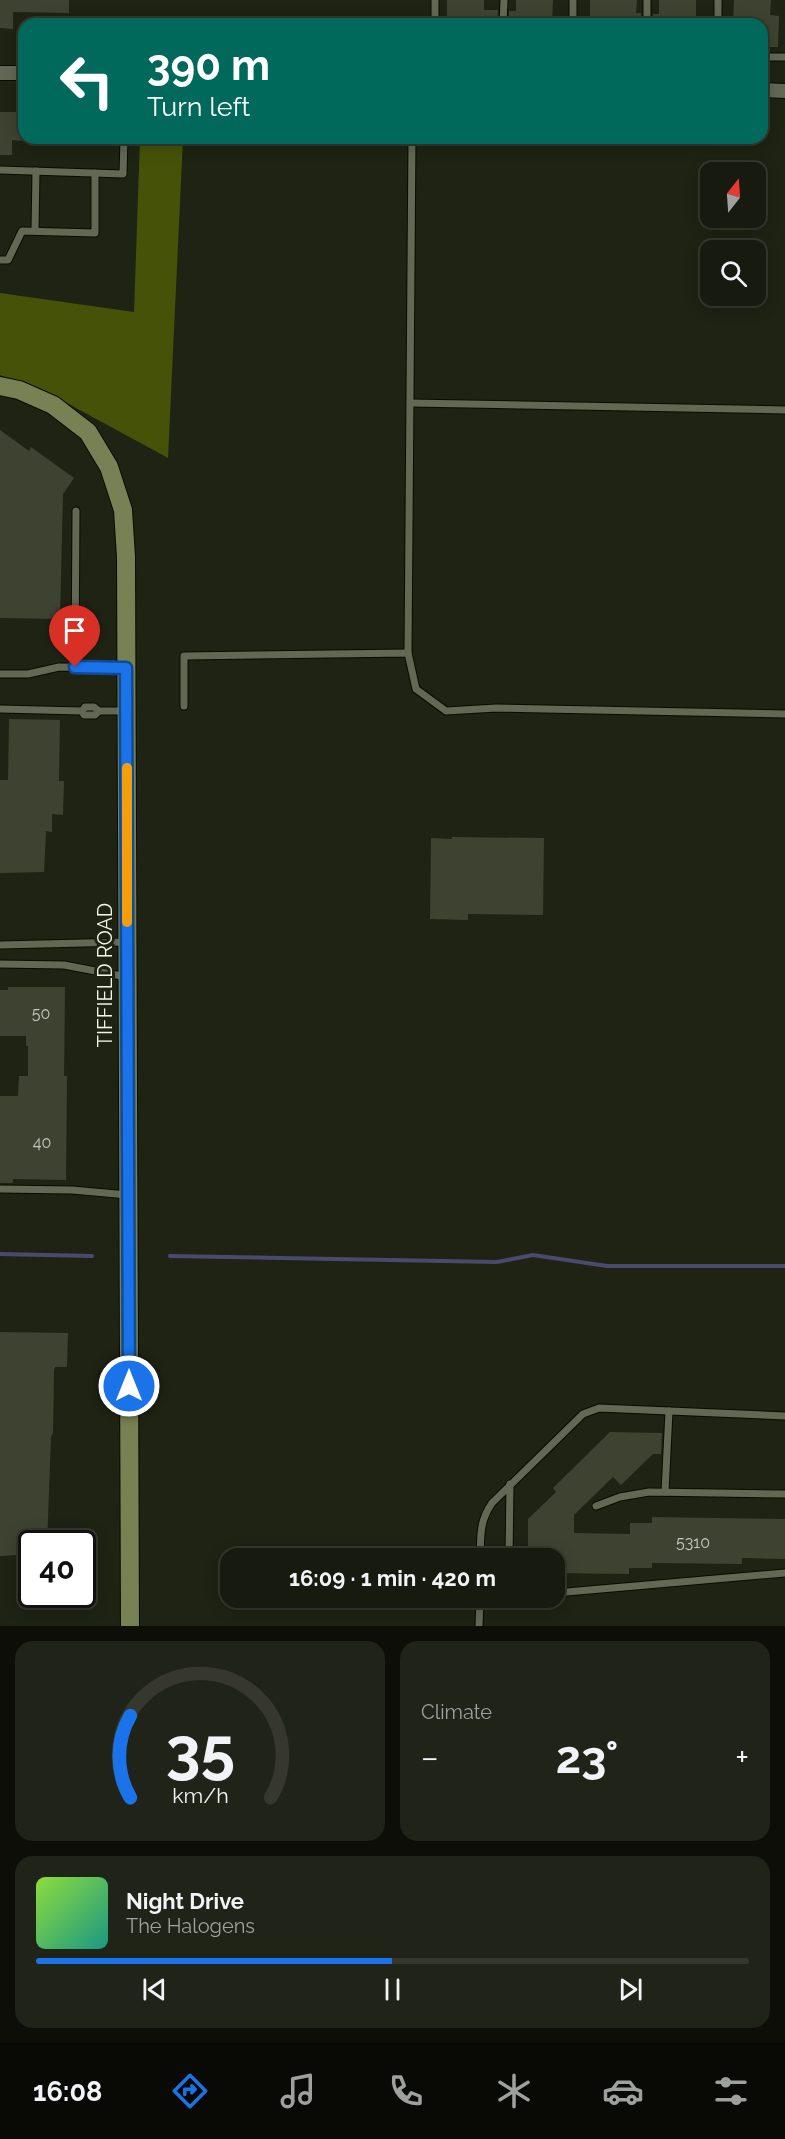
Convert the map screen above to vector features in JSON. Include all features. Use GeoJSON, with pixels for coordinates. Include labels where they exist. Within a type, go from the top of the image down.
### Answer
{"type":"FeatureCollection","features":[{"type":"Feature","properties":{"kind":"street"},"geometry":{"type":"LineString","coordinates":[[0,73],[18,73]]}},
{"type":"Feature","properties":{"kind":"street"},"geometry":{"type":"LineString","coordinates":[[768,90],[785,91]]}},
{"type":"Feature","properties":{"kind":"street","name":"TIFFIELD ROAD"},"geometry":{"type":"LineString","coordinates":[[0,386],[19,390],[53,405],[88,432],[110,467],[123,510],[126,557],[130,1626]]}},
{"type":"Feature","properties":{"kind":"lane"},"geometry":{"type":"LineString","coordinates":[[435,0],[435,18]]}},
{"type":"Feature","properties":{"kind":"lane"},"geometry":{"type":"LineString","coordinates":[[503,18],[504,0]]}},
{"type":"Feature","properties":{"kind":"lane"},"geometry":{"type":"LineString","coordinates":[[573,0],[573,18]]}},
{"type":"Feature","properties":{"kind":"lane"},"geometry":{"type":"LineString","coordinates":[[647,0],[647,18]]}},
{"type":"Feature","properties":{"kind":"lane"},"geometry":{"type":"LineString","coordinates":[[718,0],[718,18]]}},
{"type":"Feature","properties":{"kind":"lane"},"geometry":{"type":"LineString","coordinates":[[768,57],[785,57]]}},
{"type":"Feature","properties":{"kind":"lane"},"geometry":{"type":"LineString","coordinates":[[0,170],[123,174],[124,144]]}},
{"type":"Feature","properties":{"kind":"lane"},"geometry":{"type":"LineString","coordinates":[[412,144],[408,653],[416,689],[446,711],[496,708],[785,714]]}},
{"type":"Feature","properties":{"kind":"lane"},"geometry":{"type":"LineString","coordinates":[[35,231],[36,171]]}},
{"type":"Feature","properties":{"kind":"lane"},"geometry":{"type":"LineString","coordinates":[[0,260],[8,260],[22,231],[95,233],[95,172]]}},
{"type":"Feature","properties":{"kind":"lane"},"geometry":{"type":"LineString","coordinates":[[411,403],[785,410]]}},
{"type":"Feature","properties":{"kind":"lane"},"geometry":{"type":"LineString","coordinates":[[75,667],[76,511]]}},
{"type":"Feature","properties":{"kind":"lane"},"geometry":{"type":"LineString","coordinates":[[184,706],[184,656],[408,653]]}},
{"type":"Feature","properties":{"kind":"lane"},"geometry":{"type":"LineString","coordinates":[[0,674],[28,674],[59,667],[126,668]]}},
{"type":"Feature","properties":{"kind":"lane"},"geometry":{"type":"LineString","coordinates":[[0,709],[82,711],[84,715],[94,715],[99,711],[126,711]]}},
{"type":"Feature","properties":{"kind":"lane"},"geometry":{"type":"LineString","coordinates":[[0,945],[127,942]]}},
{"type":"Feature","properties":{"kind":"lane"},"geometry":{"type":"LineString","coordinates":[[0,964],[64,965],[127,977]]}},
{"type":"Feature","properties":{"kind":"lane"},"geometry":{"type":"LineString","coordinates":[[0,1189],[72,1190],[128,1195]]}},
{"type":"Feature","properties":{"kind":"lane"},"geometry":{"type":"LineString","coordinates":[[480,1548],[484,1515],[492,1503],[583,1414],[590,1410],[599,1408],[785,1416]]}},
{"type":"Feature","properties":{"kind":"lane"},"geometry":{"type":"LineString","coordinates":[[665,1492],[669,1411]]}},
{"type":"Feature","properties":{"kind":"lane"},"geometry":{"type":"LineString","coordinates":[[509,1548],[510,1484]]}},
{"type":"Feature","properties":{"kind":"lane"},"geometry":{"type":"LineString","coordinates":[[596,1506],[620,1497],[665,1492],[785,1494]]}},
{"type":"Feature","properties":{"kind":"lane"},"geometry":{"type":"LineString","coordinates":[[565,1592],[785,1573]]}},
{"type":"Feature","properties":{"kind":"lane"},"geometry":{"type":"LineString","coordinates":[[479,1626],[480,1608]]}},
{"type":"Feature","properties":{"kind":"green space"},"geometry":{"type":"Polygon","coordinates":[[[140,144],[183,144],[168,458],[56,397],[0,375],[0,293],[134,312],[140,144]]]}},
{"type":"Feature","properties":{"kind":"building"},"geometry":{"type":"Polygon","coordinates":[[[0,0],[69,0],[69,13],[13,12],[13,29],[0,28],[0,0]]]}},
{"type":"Feature","properties":{"kind":"building"},"geometry":{"type":"Polygon","coordinates":[[[447,0],[484,0],[484,10],[498,10],[497,18],[447,18],[447,0]]]}},
{"type":"Feature","properties":{"kind":"building"},"geometry":{"type":"Polygon","coordinates":[[[516,0],[553,0],[552,18],[509,18],[509,11],[516,11],[516,0]]]}},
{"type":"Feature","properties":{"kind":"building"},"geometry":{"type":"Polygon","coordinates":[[[590,0],[637,0],[636,13],[641,13],[641,18],[590,18],[590,0]]]}},
{"type":"Feature","properties":{"kind":"building"},"geometry":{"type":"Polygon","coordinates":[[[659,0],[696,0],[696,18],[653,18],[653,14],[659,14],[659,0]]]}},
{"type":"Feature","properties":{"kind":"building"},"geometry":{"type":"Polygon","coordinates":[[[734,0],[771,0],[770,15],[779,16],[778,47],[768,47],[768,18],[733,18],[734,0]]]}},
{"type":"Feature","properties":{"kind":"building"},"geometry":{"type":"Polygon","coordinates":[[[0,112],[18,112],[18,140],[12,140],[12,155],[0,155],[0,112]]]}},
{"type":"Feature","properties":{"kind":"building"},"geometry":{"type":"Polygon","coordinates":[[[0,430],[29,451],[31,447],[74,478],[63,494],[60,619],[0,618],[0,430]]]}},
{"type":"Feature","properties":{"kind":"building"},"geometry":{"type":"Polygon","coordinates":[[[9,719],[60,720],[59,781],[64,781],[63,815],[52,814],[52,832],[46,831],[44,872],[0,873],[0,780],[8,780],[9,719]]]}},
{"type":"Feature","properties":{"kind":"building"},"geometry":{"type":"Polygon","coordinates":[[[452,837],[544,838],[543,915],[468,914],[468,920],[430,919],[431,838],[452,839],[452,837]]]}},
{"type":"Feature","properties":{"kind":"building"},"geometry":{"type":"Polygon","coordinates":[[[8,987],[65,987],[66,1180],[13,1179],[13,1183],[0,1183],[0,1096],[18,1096],[19,1076],[28,1076],[26,1036],[0,1036],[0,990],[8,990],[8,987]]]}},
{"type":"Feature","properties":{"kind":"building"},"geometry":{"type":"Polygon","coordinates":[[[0,1332],[68,1333],[67,1367],[55,1367],[54,1371],[48,1530],[18,1530],[18,1555],[0,1556],[0,1332]]]}},
{"type":"Feature","properties":{"kind":"building"},"geometry":{"type":"Polygon","coordinates":[[[610,1432],[662,1433],[661,1454],[653,1454],[621,1485],[613,1477],[574,1515],[574,1533],[630,1534],[630,1523],[652,1523],[652,1517],[785,1519],[785,1559],[742,1558],[742,1564],[652,1563],[652,1568],[629,1568],[629,1574],[565,1573],[565,1548],[528,1548],[528,1519],[556,1492],[553,1488],[610,1432]]]}},
{"type":"Feature","properties":{"kind":"waterway"},"geometry":{"type":"LineString","coordinates":[[0,1254],[92,1256]]}},
{"type":"Feature","properties":{"kind":"waterway"},"geometry":{"type":"LineString","coordinates":[[170,1256],[497,1262],[533,1255],[607,1266],[785,1266]]}},
{"type":"Feature","properties":{"kind":"slow traffic"},"geometry":{"type":"LineString","coordinates":[[127,768],[127,922]]}},
{"type":"Feature","properties":{"kind":"route"},"geometry":{"type":"LineString","coordinates":[[75,667],[126,668],[129,1386]]}}]}
